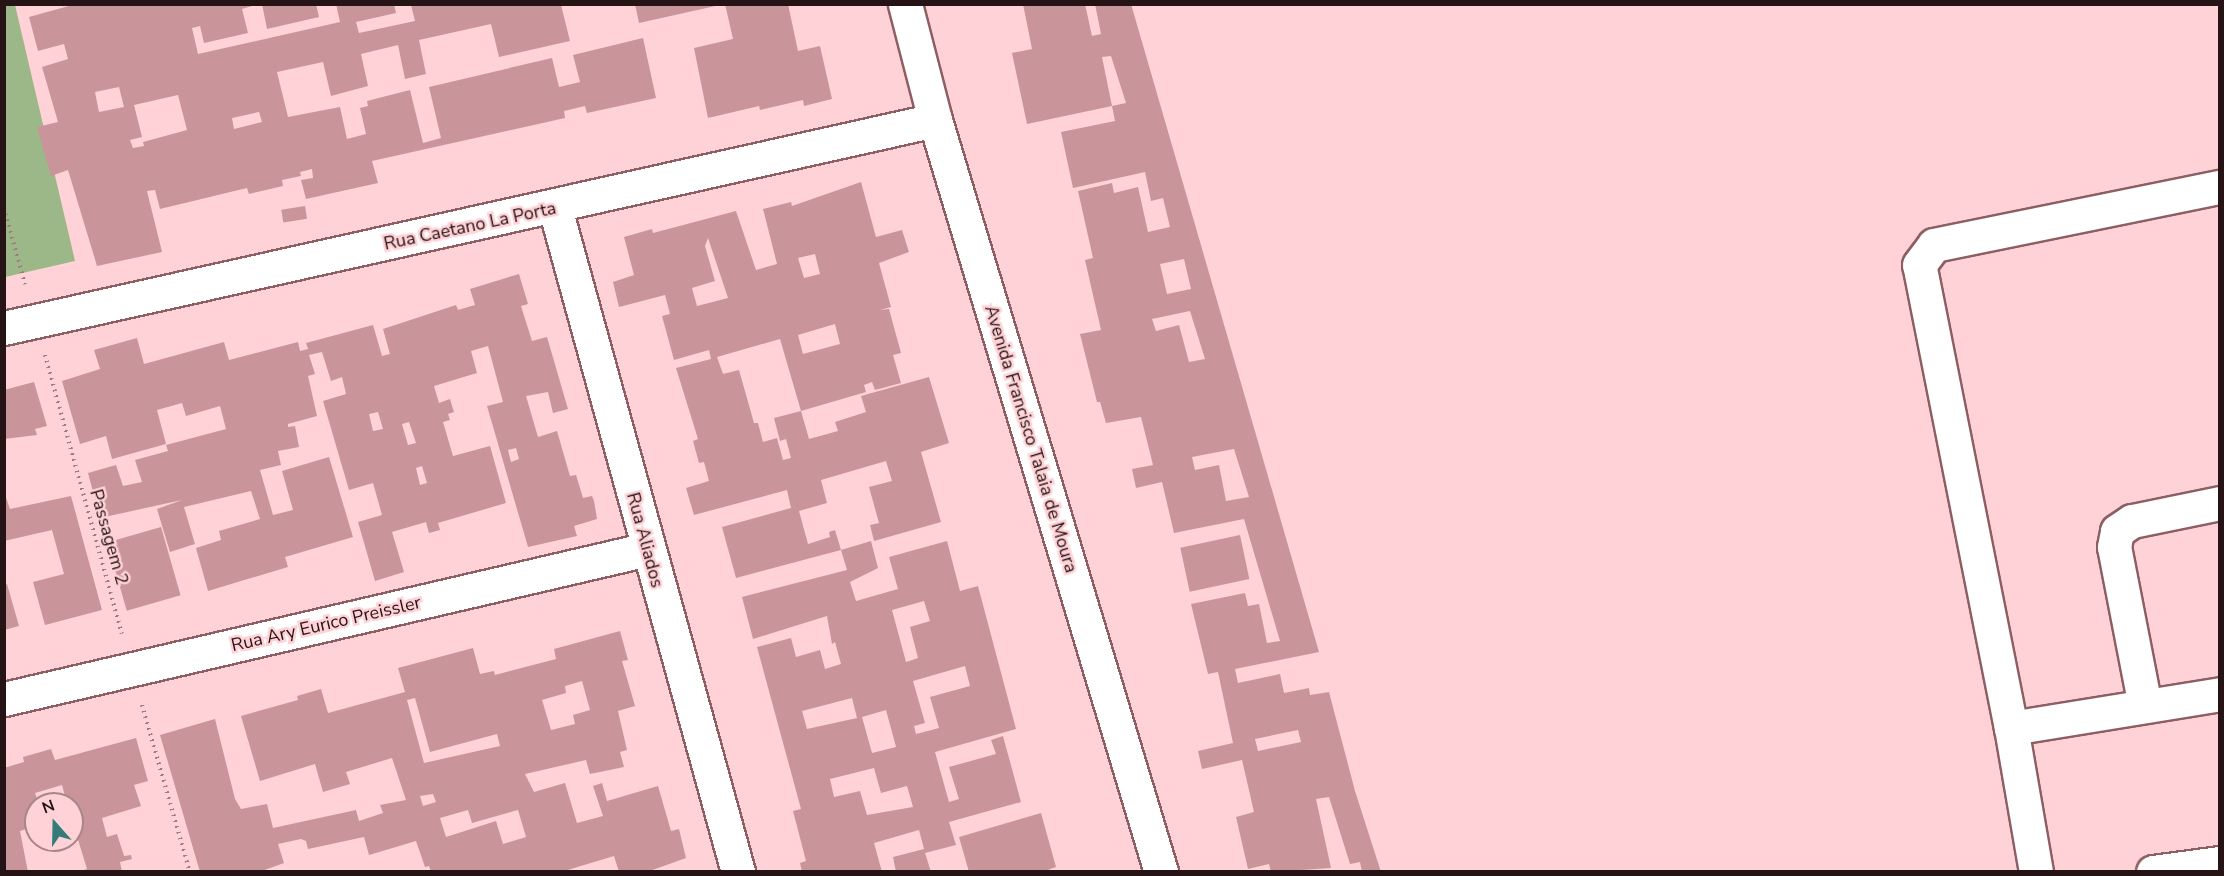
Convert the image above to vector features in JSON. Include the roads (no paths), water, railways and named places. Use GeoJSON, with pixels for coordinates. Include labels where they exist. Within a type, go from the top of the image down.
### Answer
{"type":"FeatureCollection","features":[{"type":"Feature","properties":{"kind":"street","name":"Avenida Francisco Talaia de Moura"},"geometry":{"type":"LineString","coordinates":[[905,4],[935,120],[1161,872]]}},
{"type":"Feature","properties":{"kind":"street","name":"Rua Caetano La Porta"},"geometry":{"type":"LineString","coordinates":[[20,325],[555,207],[935,120]]}},
{"type":"Feature","properties":{"kind":"street"},"geometry":{"type":"LineString","coordinates":[[2036,872],[2011,728],[1919,265],[1934,245],[2220,186]]}},
{"type":"Feature","properties":{"kind":"street","name":"Rua Aliados"},"geometry":{"type":"LineString","coordinates":[[555,207],[738,872]]}},
{"type":"Feature","properties":{"kind":"street"},"geometry":{"type":"LineString","coordinates":[[2145,706],[2114,547],[2117,531],[2132,521],[2220,503]]}},
{"type":"Feature","properties":{"kind":"street","name":"Rua Ary Eurico Preissler"},"geometry":{"type":"LineString","coordinates":[[4,699],[648,549]]}},
{"type":"Feature","properties":{"kind":"street"},"geometry":{"type":"LineString","coordinates":[[2011,728],[2220,694]]}},
{"type":"Feature","properties":{"kind":"street"},"geometry":{"type":"LineString","coordinates":[[2153,872],[2220,863]]}}]}
